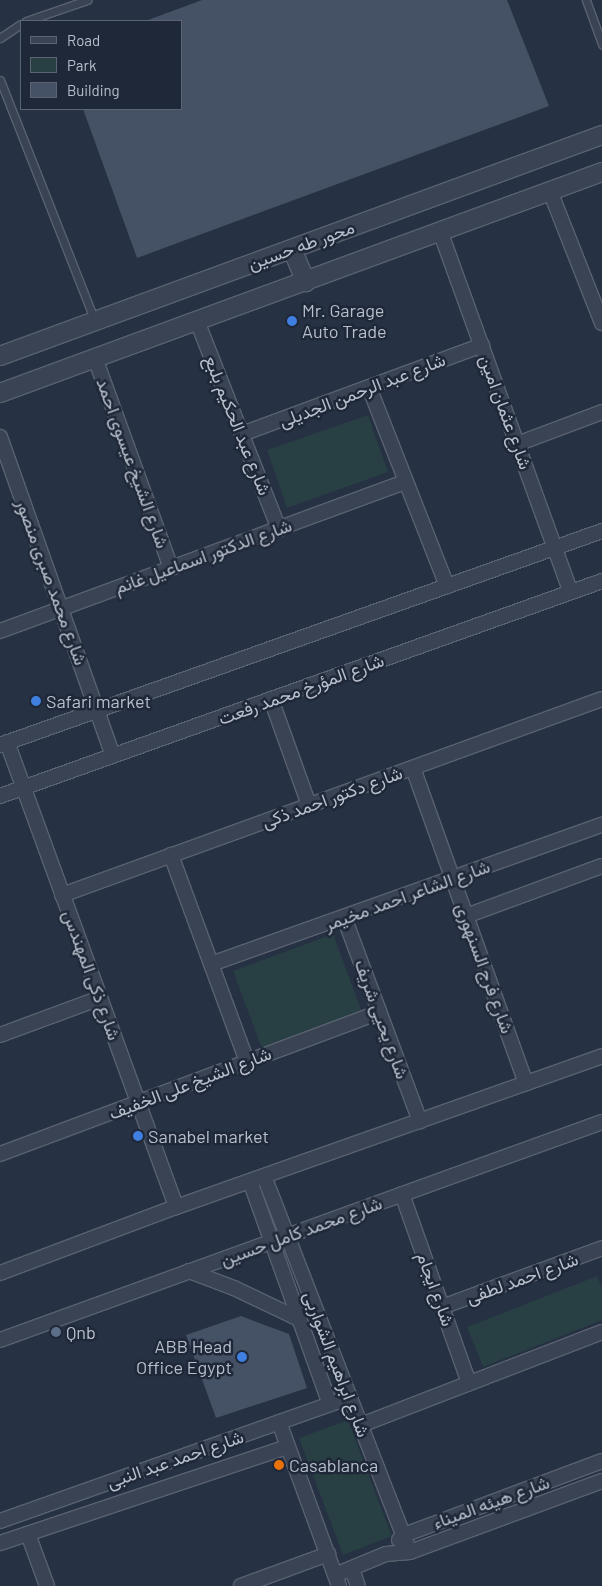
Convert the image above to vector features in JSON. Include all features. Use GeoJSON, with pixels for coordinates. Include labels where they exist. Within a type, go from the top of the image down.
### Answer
{"type":"FeatureCollection","features":[{"type":"Feature","properties":{"kind":"street","name":"محور طه حسين"},"geometry":{"type":"LineString","coordinates":[[0,356],[602,135]]}},
{"type":"Feature","properties":{"kind":"street","name":"محور طه حسين"},"geometry":{"type":"LineString","coordinates":[[0,393],[602,172]]}},
{"type":"Feature","properties":{"kind":"street"},"geometry":{"type":"LineString","coordinates":[[550,191],[599,304],[602,323]]}},
{"type":"Feature","properties":{"kind":"street","name":"شارع عثمان امين"},"geometry":{"type":"LineString","coordinates":[[440,231],[571,592]]}},
{"type":"Feature","properties":{"kind":"street"},"geometry":{"type":"LineString","coordinates":[[292,248],[306,282]]}},
{"type":"Feature","properties":{"kind":"street","name":"شارع عبد الحكيم بلبع"},"geometry":{"type":"LineString","coordinates":[[197,321],[279,528]]}},
{"type":"Feature","properties":{"kind":"street","name":"شارع عبد الرحمن الجديلى"},"geometry":{"type":"LineString","coordinates":[[242,434],[482,345]]}},
{"type":"Feature","properties":{"kind":"street","name":"شارع الشيخ عيسوى احمد"},"geometry":{"type":"LineString","coordinates":[[95,358],[171,568]]}},
{"type":"Feature","properties":{"kind":"street"},"geometry":{"type":"LineString","coordinates":[[369,387],[447,586]]}},
{"type":"Feature","properties":{"kind":"street"},"geometry":{"type":"LineString","coordinates":[[518,444],[602,412]]}},
{"type":"Feature","properties":{"kind":"street","name":"شارع محمد صبرى منصور"},"geometry":{"type":"LineString","coordinates":[[0,437],[113,756]]}},
{"type":"Feature","properties":{"kind":"street","name":"شارع الدكتور اسماعيل غانم"},"geometry":{"type":"LineString","coordinates":[[0,631],[406,482]]}},
{"type":"Feature","properties":{"kind":"street"},"geometry":{"type":"LineString","coordinates":[[4,744],[602,531]]}},
{"type":"Feature","properties":{"kind":"street","name":"شارع المؤرخ محمد رفعت"},"geometry":{"type":"LineString","coordinates":[[0,796],[602,581]]}},
{"type":"Feature","properties":{"kind":"street","name":"شارع دكتور احمد ذكى"},"geometry":{"type":"LineString","coordinates":[[62,894],[602,699]]}},
{"type":"Feature","properties":{"kind":"street"},"geometry":{"type":"LineString","coordinates":[[271,700],[309,805]]}},
{"type":"Feature","properties":{"kind":"street","name":"شارع ذكى المهندس"},"geometry":{"type":"LineString","coordinates":[[4,744],[24,788],[176,1207]]}},
{"type":"Feature","properties":{"kind":"street","name":"شارع فرج السنهورى"},"geometry":{"type":"LineString","coordinates":[[413,768],[526,1083]]}},
{"type":"Feature","properties":{"kind":"street","name":"شارع الشاعر احمد مخيمر"},"geometry":{"type":"LineString","coordinates":[[211,964],[602,825]]}},
{"type":"Feature","properties":{"kind":"street"},"geometry":{"type":"LineString","coordinates":[[171,855],[247,1062]]}},
{"type":"Feature","properties":{"kind":"street"},"geometry":{"type":"LineString","coordinates":[[466,916],[602,866]]}},
{"type":"Feature","properties":{"kind":"street","name":"شارع يحيى شريف"},"geometry":{"type":"LineString","coordinates":[[344,917],[420,1120]]}},
{"type":"Feature","properties":{"kind":"street"},"geometry":{"type":"LineString","coordinates":[[0,1035],[100,998]]}},
{"type":"Feature","properties":{"kind":"street","name":"شارع الشيخ على الخفيف"},"geometry":{"type":"LineString","coordinates":[[0,1154],[379,1012]]}},
{"type":"Feature","properties":{"kind":"street"},"geometry":{"type":"LineString","coordinates":[[0,1274],[176,1207],[602,1056]]}},
{"type":"Feature","properties":{"kind":"street","name":"شارع محمد كامل حسين"},"geometry":{"type":"LineString","coordinates":[[0,1340],[602,1122]]}},
{"type":"Feature","properties":{"kind":"street","name":"شارع ابراهيم الشواربى"},"geometry":{"type":"LineString","coordinates":[[264,1176],[410,1552]]}},
{"type":"Feature","properties":{"kind":"street","name":"شارع ابراهيم الشواربى"},"geometry":{"type":"LineString","coordinates":[[250,1181],[330,1404]]}},
{"type":"Feature","properties":{"kind":"street","name":"شارع ايجام"},"geometry":{"type":"LineString","coordinates":[[402,1194],[469,1383]]}},
{"type":"Feature","properties":{"kind":"street","name":"شارع احمد لطفى"},"geometry":{"type":"LineString","coordinates":[[442,1307],[602,1249]]}},
{"type":"Feature","properties":{"kind":"street"},"geometry":{"type":"LineString","coordinates":[[189,1272],[234,1288],[299,1319]]}},
{"type":"Feature","properties":{"kind":"street"},"geometry":{"type":"LineString","coordinates":[[361,1425],[602,1332]]}},
{"type":"Feature","properties":{"kind":"street","name":"شارع احمد عبد النبى"},"geometry":{"type":"LineString","coordinates":[[0,1521],[350,1397]]}},
{"type":"Feature","properties":{"kind":"street"},"geometry":{"type":"LineString","coordinates":[[279,1422],[337,1580]]}},
{"type":"Feature","properties":{"kind":"street","name":"شارع احمد عبد النبى"},"geometry":{"type":"LineString","coordinates":[[0,1543],[287,1448]]}},
{"type":"Feature","properties":{"kind":"street","name":"شارع هيئه الميناء"},"geometry":{"type":"LineString","coordinates":[[386,1554],[404,1535],[602,1461]]}},
{"type":"Feature","properties":{"kind":"street","name":"شارع هيئه الميناء"},"geometry":{"type":"LineString","coordinates":[[337,1580],[352,1569],[386,1554],[410,1552],[602,1481]]}},
{"type":"Feature","properties":{"kind":"street"},"geometry":{"type":"LineString","coordinates":[[28,1534],[47,1586]]}},
{"type":"Feature","properties":{"kind":"street"},"geometry":{"type":"LineString","coordinates":[[241,1586],[328,1554]]}},
{"type":"Feature","properties":{"kind":"street"},"geometry":{"type":"LineString","coordinates":[[352,1569],[358,1586]]}},
{"type":"Feature","properties":{"kind":"lane"},"geometry":{"type":"LineString","coordinates":[[29,20],[87,0]]}},
{"type":"Feature","properties":{"kind":"lane"},"geometry":{"type":"LineString","coordinates":[[586,0],[602,44]]}},
{"type":"Feature","properties":{"kind":"lane"},"geometry":{"type":"LineString","coordinates":[[0,38],[20,25]]}},
{"type":"Feature","properties":{"kind":"lane"},"geometry":{"type":"LineString","coordinates":[[0,80],[95,321]]}},
{"type":"Feature","properties":{"kind":"green space"},"geometry":{"type":"Polygon","coordinates":[[[368,415],[388,472],[287,508],[267,450],[368,415]]]}},
{"type":"Feature","properties":{"kind":"green space"},"geometry":{"type":"Polygon","coordinates":[[[333,934],[362,1012],[262,1049],[233,971],[333,934]]]}},
{"type":"Feature","properties":{"kind":"green space"},"geometry":{"type":"Polygon","coordinates":[[[597,1276],[602,1288],[602,1320],[483,1367],[467,1327],[597,1276]]]}},
{"type":"Feature","properties":{"kind":"green space"},"geometry":{"type":"Polygon","coordinates":[[[348,1420],[392,1536],[343,1555],[299,1438],[348,1420]]]}},
{"type":"Feature","properties":{"kind":"building"},"geometry":{"type":"Polygon","coordinates":[[[202,0],[507,0],[549,106],[137,258],[83,110],[182,110],[182,20],[148,20],[202,0]]]}},
{"type":"Feature","properties":{"kind":"building"},"geometry":{"type":"Polygon","coordinates":[[[241,1316],[289,1334],[307,1388],[216,1418],[186,1335],[241,1316]]]}},
{"type":"Feature","properties":{"kind":"place","name":"Mr. Garage Auto Trade"},"geometry":{"type":"Point","coordinates":[292,321]}},
{"type":"Feature","properties":{"kind":"place","name":"Safari market"},"geometry":{"type":"Point","coordinates":[36,701]}},
{"type":"Feature","properties":{"kind":"place","name":"Sanabel market"},"geometry":{"type":"Point","coordinates":[138,1136]}},
{"type":"Feature","properties":{"kind":"place","name":"Qnb"},"geometry":{"type":"Point","coordinates":[56,1332]}},
{"type":"Feature","properties":{"kind":"place","name":"ABB Head Office Egypt"},"geometry":{"type":"Point","coordinates":[242,1357]}},
{"type":"Feature","properties":{"kind":"place","name":"Casablanca"},"geometry":{"type":"Point","coordinates":[279,1465]}}]}
